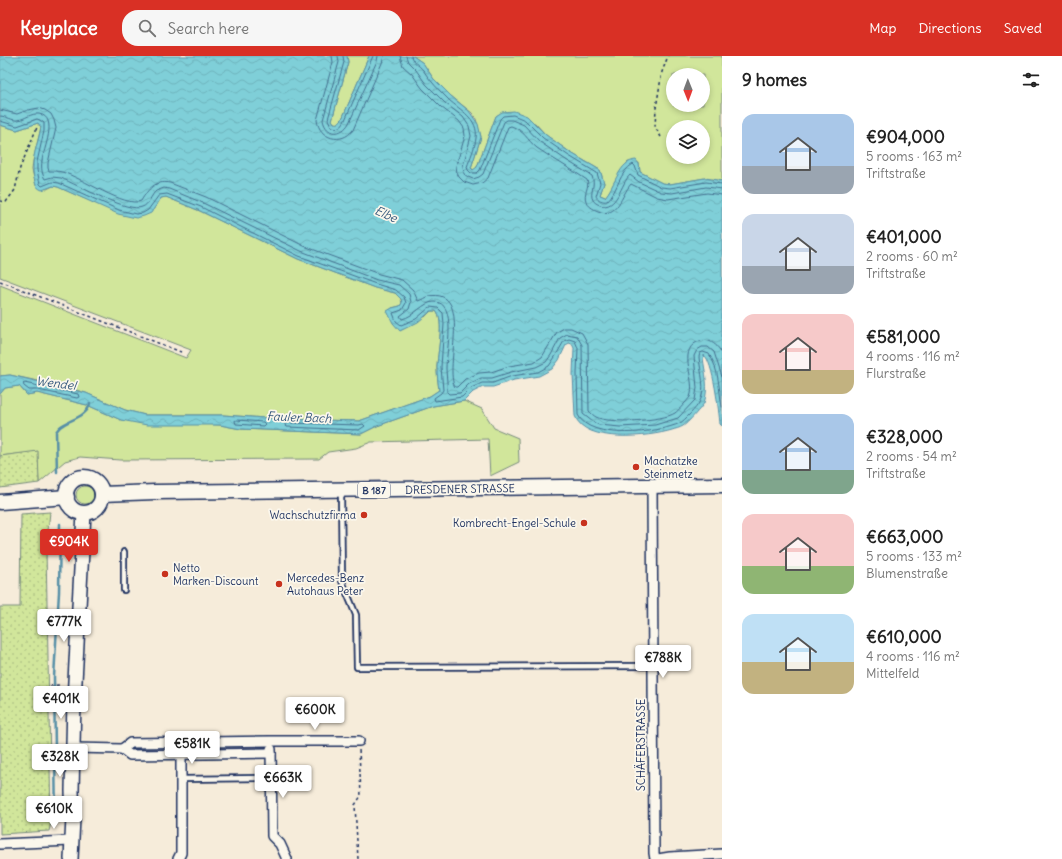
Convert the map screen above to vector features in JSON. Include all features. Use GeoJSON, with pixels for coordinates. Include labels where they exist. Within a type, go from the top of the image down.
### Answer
{"type":"FeatureCollection","features":[{"type":"Feature","properties":{"kind":"main road"},"geometry":{"type":"LineString","coordinates":[[83,477],[96,482],[102,494],[101,501],[97,507],[84,513],[74,510],[68,502],[67,497],[67,492],[74,480],[83,477]]}},
{"type":"Feature","properties":{"kind":"main road","name":"DRESDENER STRASSE"},"geometry":{"type":"LineString","coordinates":[[102,494],[155,492],[722,485]]}},
{"type":"Feature","properties":{"kind":"main road"},"geometry":{"type":"LineString","coordinates":[[0,502],[67,497]]}},
{"type":"Feature","properties":{"kind":"main road"},"geometry":{"type":"LineString","coordinates":[[71,859],[74,818],[72,791],[75,678],[84,513]]}},
{"type":"Feature","properties":{"kind":"street","name":"SCHÄFERSTRASSE"},"geometry":{"type":"LineString","coordinates":[[652,486],[654,853],[657,859]]}},
{"type":"Feature","properties":{"kind":"street"},"geometry":{"type":"LineString","coordinates":[[270,741],[272,778],[272,836],[280,844],[287,859]]}},
{"type":"Feature","properties":{"kind":"street"},"geometry":{"type":"LineString","coordinates":[[122,749],[130,743],[359,741]]}},
{"type":"Feature","properties":{"kind":"street"},"geometry":{"type":"LineString","coordinates":[[178,859],[182,853],[181,742]]}},
{"type":"Feature","properties":{"kind":"street"},"geometry":{"type":"LineString","coordinates":[[73,748],[122,749],[130,755],[271,754]]}},
{"type":"Feature","properties":{"kind":"street"},"geometry":{"type":"LineString","coordinates":[[0,844],[72,841]]}},
{"type":"Feature","properties":{"kind":"street"},"geometry":{"type":"LineString","coordinates":[[657,859],[670,856],[722,854]]}},
{"type":"Feature","properties":{"kind":"lane"},"geometry":{"type":"LineString","coordinates":[[341,490],[342,581],[356,615],[357,667],[653,666]]}},
{"type":"Feature","properties":{"kind":"lane"},"geometry":{"type":"LineString","coordinates":[[124,552],[124,590]]}},
{"type":"Feature","properties":{"kind":"lane"},"geometry":{"type":"LineString","coordinates":[[182,779],[272,778]]}},
{"type":"Feature","properties":{"kind":"path"},"geometry":{"type":"LineString","coordinates":[[661,137],[655,126],[656,108],[662,72],[668,56]]}},
{"type":"Feature","properties":{"kind":"path"},"geometry":{"type":"LineString","coordinates":[[0,201],[6,202],[15,190],[20,168],[38,125]]}},
{"type":"Feature","properties":{"kind":"path"},"geometry":{"type":"LineString","coordinates":[[0,281],[181,352]]}},
{"type":"Feature","properties":{"kind":"path"},"geometry":{"type":"LineString","coordinates":[[50,686],[59,685]]}},
{"type":"Feature","properties":{"kind":"path"},"geometry":{"type":"LineString","coordinates":[[358,859],[355,805],[361,796],[359,741]]}},
{"type":"Feature","properties":{"kind":"green space"},"geometry":{"type":"Polygon","coordinates":[[[347,56],[369,56],[342,119],[338,124],[334,123],[332,120],[348,62],[347,56]]]}},
{"type":"Feature","properties":{"kind":"green space"},"geometry":{"type":"Polygon","coordinates":[[[413,56],[722,56],[722,181],[705,178],[670,184],[662,183],[640,172],[639,163],[628,162],[605,197],[600,195],[604,183],[600,170],[571,153],[546,135],[535,123],[503,112],[496,116],[477,167],[474,170],[471,168],[481,137],[476,119],[472,113],[451,96],[433,78],[423,63],[413,56]]]}},
{"type":"Feature","properties":{"kind":"green space"},"geometry":{"type":"Polygon","coordinates":[[[38,123],[41,127],[32,170],[36,186],[47,189],[53,186],[58,187],[83,198],[155,208],[161,198],[166,197],[200,211],[298,259],[375,288],[395,293],[401,299],[402,303],[400,306],[392,308],[425,317],[431,311],[436,311],[440,322],[437,367],[439,390],[430,396],[359,421],[279,419],[223,415],[145,415],[125,410],[86,393],[66,387],[10,375],[0,376],[0,285],[186,358],[191,350],[0,277],[0,125],[17,130],[38,123]]]}},
{"type":"Feature","properties":{"kind":"green space"},"geometry":{"type":"Polygon","coordinates":[[[19,386],[27,395],[37,393],[87,405],[121,420],[220,425],[241,429],[361,434],[377,426],[433,406],[464,401],[482,409],[494,428],[518,438],[519,462],[490,476],[488,439],[371,442],[356,448],[328,452],[319,459],[120,460],[80,457],[65,461],[39,483],[37,452],[0,456],[0,394],[5,388],[19,386]]]}},
{"type":"Feature","properties":{"kind":"green space"},"geometry":{"type":"Polygon","coordinates":[[[38,451],[39,483],[0,488],[0,456],[38,451]]]}},
{"type":"Feature","properties":{"kind":"green space"},"geometry":{"type":"Polygon","coordinates":[[[85,486],[91,489],[94,495],[91,501],[85,504],[79,501],[76,495],[79,489],[85,486]]]}},
{"type":"Feature","properties":{"kind":"green space"},"geometry":{"type":"Polygon","coordinates":[[[50,512],[46,549],[51,823],[49,831],[0,834],[0,607],[20,607],[21,514],[50,512]]]}},
{"type":"Feature","properties":{"kind":"water","name":"Elbe"},"geometry":{"type":"Polygon","coordinates":[[[0,56],[347,56],[348,62],[332,120],[336,123],[342,119],[369,56],[413,56],[423,63],[433,78],[469,111],[478,124],[481,137],[471,168],[473,170],[477,167],[496,116],[502,112],[514,111],[527,116],[546,135],[571,153],[600,170],[604,183],[600,195],[605,197],[621,169],[630,161],[636,160],[639,164],[640,172],[662,183],[670,184],[705,178],[722,181],[722,426],[720,424],[713,376],[704,355],[706,386],[704,403],[683,426],[662,433],[634,436],[604,435],[591,431],[581,425],[575,416],[573,374],[574,348],[572,344],[569,343],[566,345],[559,360],[552,369],[539,376],[514,380],[493,387],[483,387],[473,392],[464,401],[433,406],[377,426],[361,434],[241,429],[220,425],[147,425],[121,420],[87,405],[37,393],[27,395],[19,386],[5,388],[0,394],[0,376],[10,375],[86,393],[125,410],[145,415],[223,415],[279,419],[359,421],[430,396],[439,390],[437,368],[440,322],[439,315],[436,311],[431,311],[418,322],[400,331],[393,323],[387,311],[400,306],[402,303],[401,299],[395,293],[375,288],[298,259],[200,211],[166,197],[161,198],[151,213],[136,218],[118,214],[58,187],[53,186],[42,190],[40,189],[34,178],[33,165],[41,127],[38,123],[17,130],[0,125],[0,56]]]}},
{"type":"Feature","properties":{"kind":"waterway","name":"Fauler Bach"},"geometry":{"type":"LineString","coordinates":[[57,472],[56,432],[61,426],[83,414],[89,407],[90,403]]}},
{"type":"Feature","properties":{"kind":"waterway","name":"Fauler Bach"},"geometry":{"type":"LineString","coordinates":[[56,823],[54,677],[59,592],[60,524]]}},
{"type":"Feature","properties":{"kind":"place","name":"Machatzke Steinmetz"},"geometry":{"type":"Point","coordinates":[636,467]}},
{"type":"Feature","properties":{"kind":"place","name":"Wachschutzfirma"},"geometry":{"type":"Point","coordinates":[364,515]}},
{"type":"Feature","properties":{"kind":"place","name":"Kombrecht-Engel-Schule"},"geometry":{"type":"Point","coordinates":[584,523]}},
{"type":"Feature","properties":{"kind":"place","name":"Netto Marken-Discount"},"geometry":{"type":"Point","coordinates":[165,574]}},
{"type":"Feature","properties":{"kind":"place","name":"Mercedes-Benz Autohaus Peter"},"geometry":{"type":"Point","coordinates":[279,584]}},
{"type":"Feature","properties":{"kind":"water label","name":"Wendel"},"geometry":{"type":"Point","coordinates":[56,383]}}]}
